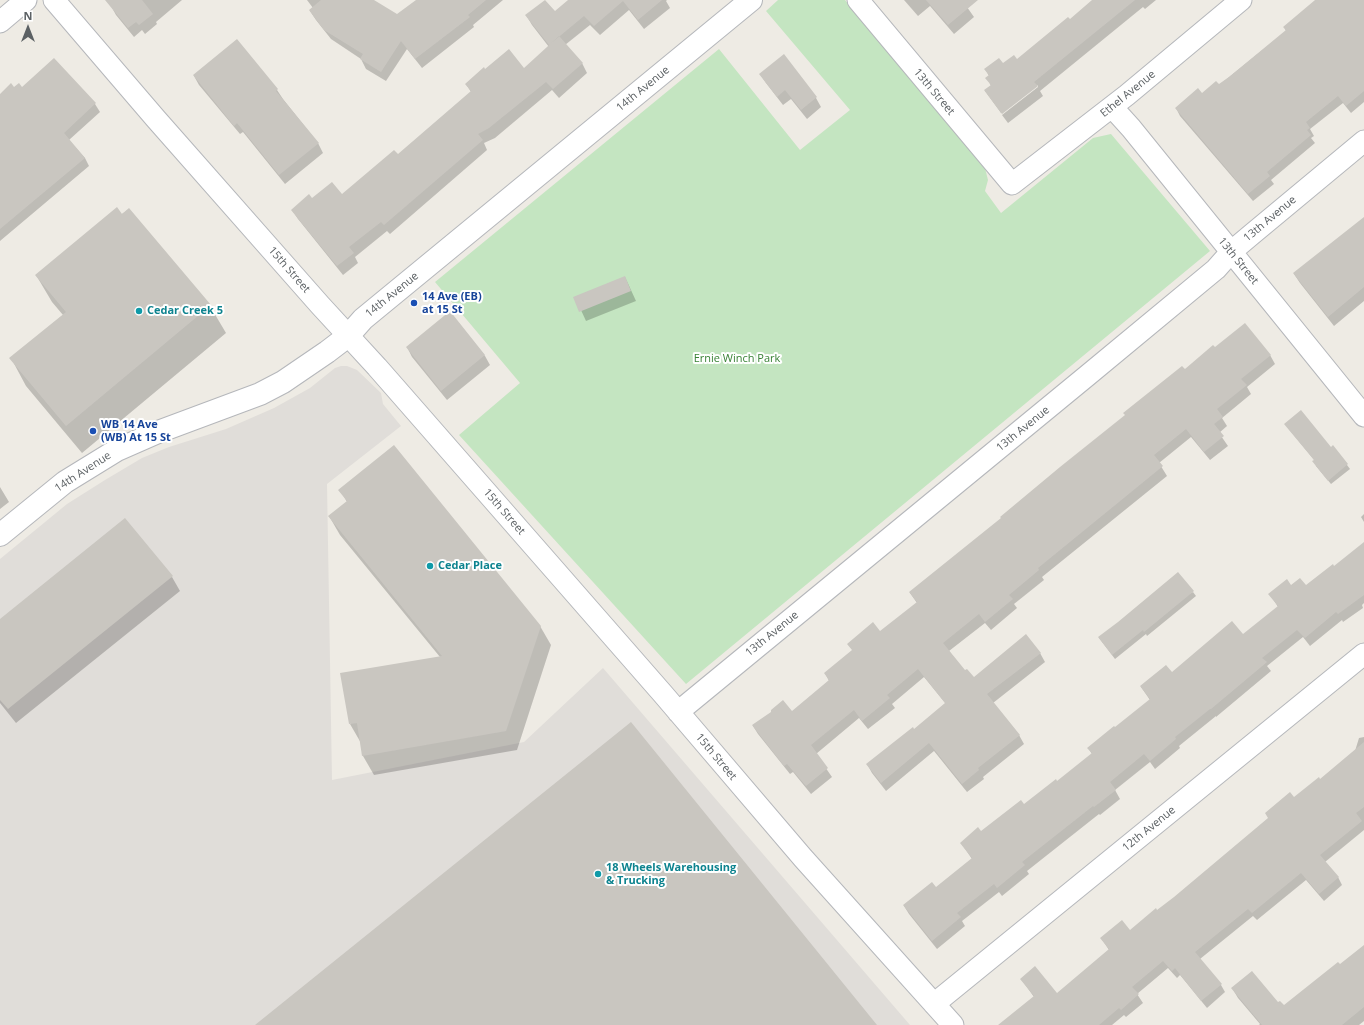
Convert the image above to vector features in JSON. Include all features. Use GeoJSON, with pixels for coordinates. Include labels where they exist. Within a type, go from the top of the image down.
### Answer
{"type":"FeatureCollection","features":[{"type":"Feature","properties":{"kind":"street"},"geometry":{"type":"LineString","coordinates":[[0,22],[26,0]]}},
{"type":"Feature","properties":{"kind":"street","name":"15th Street"},"geometry":{"type":"LineString","coordinates":[[54,0],[161,124],[377,367],[678,712],[803,858],[952,1025]]}},
{"type":"Feature","properties":{"kind":"street","name":"14th Avenue"},"geometry":{"type":"LineString","coordinates":[[0,535],[65,482],[117,450],[158,432],[260,394],[282,382],[328,352],[348,336],[363,319],[751,0]]}},
{"type":"Feature","properties":{"kind":"street","name":"13th Street"},"geometry":{"type":"LineString","coordinates":[[858,0],[1012,184]]}},
{"type":"Feature","properties":{"kind":"street","name":"Ethel Avenue"},"geometry":{"type":"LineString","coordinates":[[1012,184],[1112,107],[1241,0]]}},
{"type":"Feature","properties":{"kind":"street","name":"13th Street"},"geometry":{"type":"LineString","coordinates":[[1112,107],[1232,252],[1364,416]]}},
{"type":"Feature","properties":{"kind":"street","name":"13th Avenue"},"geometry":{"type":"LineString","coordinates":[[678,712],[1216,269],[1232,252],[1364,141]]}},
{"type":"Feature","properties":{"kind":"street","name":"12th Avenue"},"geometry":{"type":"LineString","coordinates":[[934,1004],[1364,654]]}},
{"type":"Feature","properties":{"kind":"shaded area"},"geometry":{"type":"Polygon","coordinates":[[[347,366],[357,370],[381,393],[383,404],[401,426],[327,484],[332,780],[524,742],[603,668],[910,1025],[0,1025],[0,559],[67,504],[142,458],[169,447],[226,429],[274,408],[310,388],[335,368],[347,366]]]}},
{"type":"Feature","properties":{"kind":"green space","name":"Ernie Winch Park"},"geometry":{"type":"Polygon","coordinates":[[[778,0],[845,0],[985,168],[988,180],[985,191],[1001,213],[1093,138],[1111,134],[1210,251],[686,684],[459,435],[520,383],[435,282],[719,49],[800,150],[850,110],[766,11],[778,0]]]}},
{"type":"Feature","properties":{"kind":"building"},"geometry":{"type":"Polygon","coordinates":[[[105,0],[142,0],[153,14],[139,25],[136,22],[128,28],[105,0]]]}},
{"type":"Feature","properties":{"kind":"building"},"geometry":{"type":"Polygon","coordinates":[[[321,0],[374,0],[397,14],[416,0],[486,0],[468,15],[470,17],[415,59],[401,41],[381,72],[360,59],[363,54],[324,30],[309,10],[321,0]]]}},
{"type":"Feature","properties":{"kind":"building"},"geometry":{"type":"Polygon","coordinates":[[[545,0],[555,11],[568,0],[662,0],[638,20],[623,1],[594,26],[584,16],[549,45],[525,15],[545,0]]]}},
{"type":"Feature","properties":{"kind":"building"},"geometry":{"type":"Polygon","coordinates":[[[926,0],[978,0],[948,25],[926,0]]]}},
{"type":"Feature","properties":{"kind":"building"},"geometry":{"type":"Polygon","coordinates":[[[1092,0],[1135,0],[1034,82],[1038,86],[1002,114],[984,90],[991,85],[985,78],[989,75],[984,69],[999,58],[1003,63],[1014,55],[1017,59],[1068,17],[1070,19],[1092,0]]]}},
{"type":"Feature","properties":{"kind":"building"},"geometry":{"type":"Polygon","coordinates":[[[1315,0],[1364,0],[1364,91],[1346,106],[1338,96],[1306,122],[1310,128],[1307,130],[1311,135],[1267,172],[1270,176],[1248,194],[1175,108],[1198,88],[1202,93],[1216,81],[1219,84],[1229,77],[1286,30],[1283,27],[1315,0]]]}},
{"type":"Feature","properties":{"kind":"building"},"geometry":{"type":"Polygon","coordinates":[[[559,36],[583,63],[553,89],[546,82],[489,128],[478,134],[483,140],[384,225],[381,222],[349,247],[354,253],[337,266],[291,210],[309,194],[312,198],[332,182],[342,194],[394,150],[398,154],[471,91],[465,84],[484,67],[485,69],[509,49],[524,68],[559,36]]]}},
{"type":"Feature","properties":{"kind":"building"},"geometry":{"type":"Polygon","coordinates":[[[237,39],[278,89],[276,91],[319,143],[279,175],[237,123],[234,126],[193,75],[237,39]]]}},
{"type":"Feature","properties":{"kind":"building"},"geometry":{"type":"Polygon","coordinates":[[[784,54],[817,97],[801,110],[785,90],[777,97],[759,74],[784,54]]]}},
{"type":"Feature","properties":{"kind":"building"},"geometry":{"type":"Polygon","coordinates":[[[54,58],[96,103],[64,133],[85,158],[0,229],[0,94],[11,83],[14,87],[19,83],[22,87],[54,58]]]}},
{"type":"Feature","properties":{"kind":"building","name":"Cedar Creek 5"},"geometry":{"type":"Polygon","coordinates":[[[117,207],[122,214],[129,208],[211,305],[66,426],[9,358],[66,312],[35,275],[117,207]]]}},
{"type":"Feature","properties":{"kind":"building"},"geometry":{"type":"Polygon","coordinates":[[[1364,217],[1364,287],[1328,317],[1293,273],[1364,217]]]}},
{"type":"Feature","properties":{"kind":"building"},"geometry":{"type":"Polygon","coordinates":[[[625,276],[631,291],[579,312],[573,297],[625,276]]]}},
{"type":"Feature","properties":{"kind":"building"},"geometry":{"type":"Polygon","coordinates":[[[450,311],[485,355],[441,391],[406,347],[450,311]]]}},
{"type":"Feature","properties":{"kind":"building"},"geometry":{"type":"Polygon","coordinates":[[[1245,323],[1271,355],[1241,379],[1247,385],[1217,409],[1223,417],[1214,424],[1224,436],[1204,452],[1186,429],[1154,455],[1163,466],[1038,568],[1039,570],[1009,595],[1013,599],[985,622],[979,614],[943,643],[965,670],[967,669],[974,677],[1026,634],[1041,653],[987,694],[1020,735],[978,768],[979,770],[962,784],[929,743],[881,783],[866,764],[913,727],[914,729],[945,703],[918,669],[887,695],[890,698],[862,721],[854,710],[811,745],[828,768],[806,786],[787,764],[784,766],[752,725],[771,712],[771,710],[783,700],[792,711],[829,680],[824,673],[852,650],[847,644],[873,622],[880,631],[917,602],[909,592],[1125,415],[1123,413],[1182,366],[1185,369],[1213,345],[1215,347],[1245,323]]]}},
{"type":"Feature","properties":{"kind":"building"},"geometry":{"type":"Polygon","coordinates":[[[1301,410],[1331,447],[1333,445],[1348,464],[1328,481],[1312,461],[1314,460],[1284,424],[1301,410]]]}},
{"type":"Feature","properties":{"kind":"building","name":"Cedar Place"},"geometry":{"type":"Polygon","coordinates":[[[394,445],[541,626],[506,731],[362,756],[357,723],[349,724],[340,673],[442,656],[328,516],[347,501],[338,490],[394,445]]]}},
{"type":"Feature","properties":{"kind":"building"},"geometry":{"type":"Polygon","coordinates":[[[125,518],[173,576],[8,709],[0,700],[0,619],[125,518]]]}},
{"type":"Feature","properties":{"kind":"building"},"geometry":{"type":"Polygon","coordinates":[[[1364,542],[1364,595],[1338,614],[1336,612],[1305,638],[1297,630],[1262,658],[1267,662],[1175,737],[1176,739],[1150,761],[1144,754],[1110,782],[1116,790],[1094,807],[1093,806],[1022,862],[1025,865],[997,888],[994,884],[957,913],[961,917],[932,941],[903,905],[932,882],[936,887],[972,858],[960,843],[978,827],[981,831],[1021,800],[1024,804],[1056,779],[1057,781],[1092,753],[1087,748],[1150,699],[1140,686],[1166,665],[1172,672],[1232,621],[1243,634],[1278,606],[1268,594],[1287,579],[1291,585],[1300,578],[1306,585],[1333,564],[1334,566],[1364,542]]]}},
{"type":"Feature","properties":{"kind":"building"},"geometry":{"type":"Polygon","coordinates":[[[1178,572],[1194,591],[1144,632],[1143,630],[1112,655],[1098,637],[1178,572]]]}},
{"type":"Feature","properties":{"kind":"building","name":"18 Wheels Warehousing & Trucking"},"geometry":{"type":"Polygon","coordinates":[[[631,722],[877,1025],[255,1025],[631,722]]]}},
{"type":"Feature","properties":{"kind":"building"},"geometry":{"type":"Polygon","coordinates":[[[1364,742],[1364,807],[1356,813],[1362,821],[1320,855],[1339,877],[1319,894],[1301,873],[1252,913],[1248,909],[1195,952],[1222,984],[1201,1001],[1175,968],[1172,971],[1163,961],[1132,987],[1139,994],[1121,1010],[1119,1008],[1099,1025],[998,1025],[1034,996],[1020,979],[1035,966],[1057,993],[1109,949],[1100,938],[1122,920],[1130,930],[1156,908],[1157,910],[1174,897],[1268,818],[1265,813],[1290,792],[1294,797],[1319,777],[1320,779],[1364,742]]]}},
{"type":"Feature","properties":{"kind":"building"},"geometry":{"type":"Polygon","coordinates":[[[1364,945],[1364,1007],[1342,1025],[1262,1025],[1231,988],[1252,971],[1278,1002],[1280,1001],[1284,1005],[1338,962],[1340,964],[1364,945]]]}},
{"type":"Feature","properties":{"kind":"place","name":"14 Ave (EB) at 15 St"},"geometry":{"type":"Point","coordinates":[414,303]}},
{"type":"Feature","properties":{"kind":"place","name":"Cedar Creek 5"},"geometry":{"type":"Point","coordinates":[139,311]}},
{"type":"Feature","properties":{"kind":"place","name":"WB 14 Ave (WB) At 15 St"},"geometry":{"type":"Point","coordinates":[93,431]}},
{"type":"Feature","properties":{"kind":"place","name":"Cedar Place"},"geometry":{"type":"Point","coordinates":[430,566]}},
{"type":"Feature","properties":{"kind":"place","name":"18 Wheels Warehousing & Trucking"},"geometry":{"type":"Point","coordinates":[598,874]}}]}
